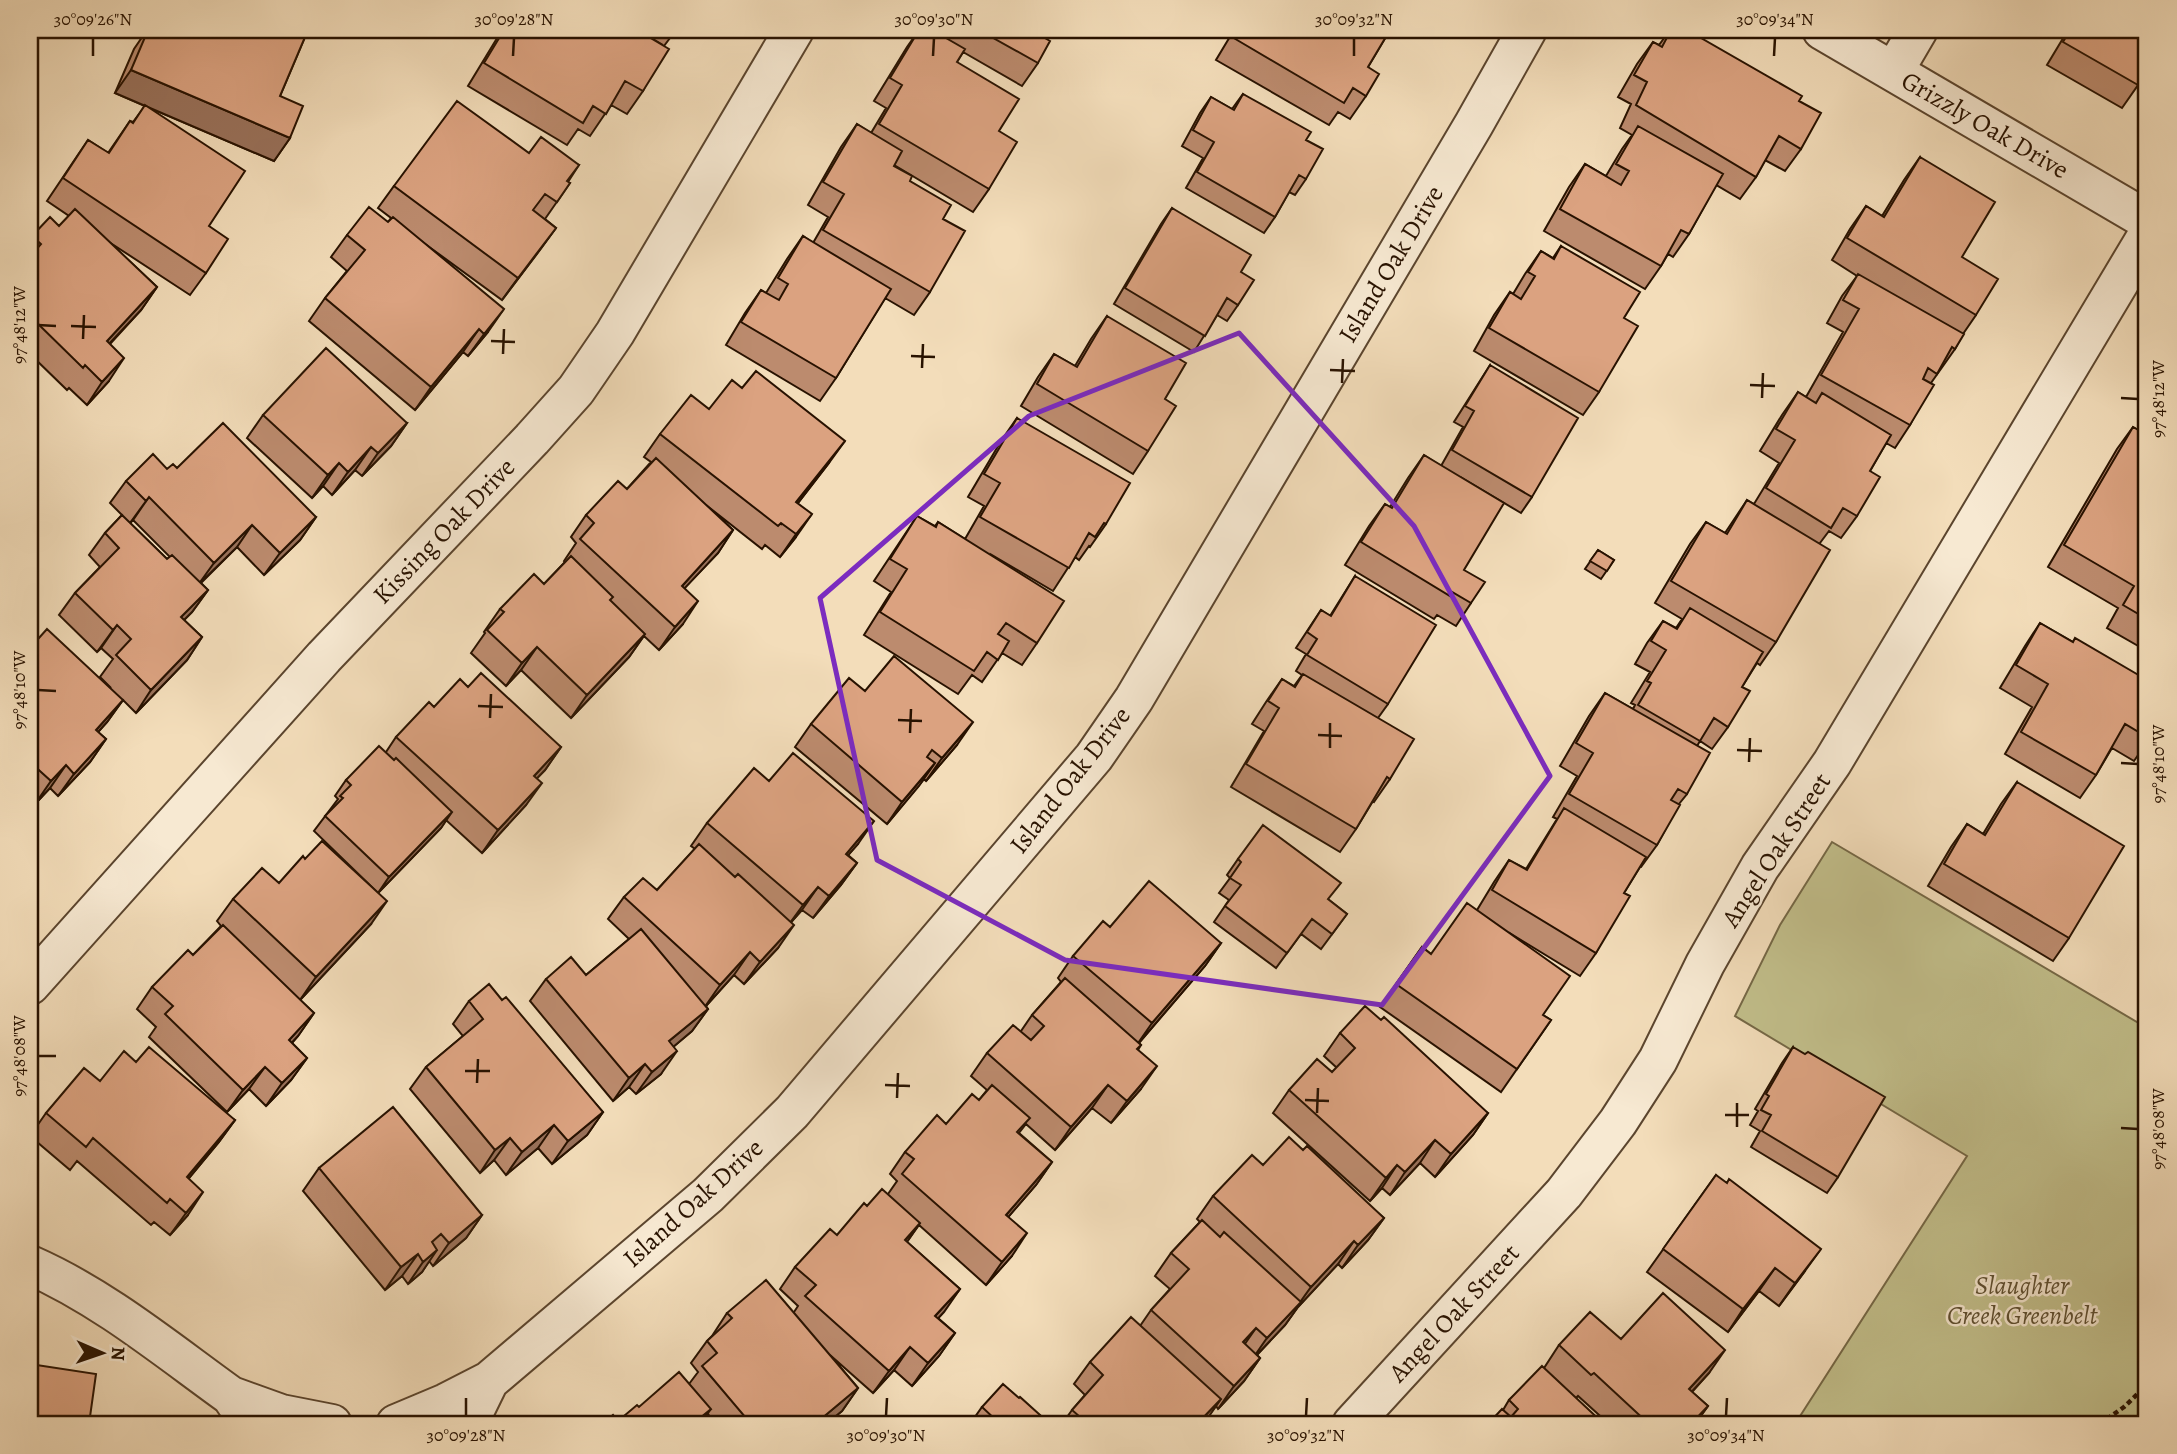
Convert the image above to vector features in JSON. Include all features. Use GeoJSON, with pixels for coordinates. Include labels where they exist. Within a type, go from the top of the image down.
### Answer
{"type":"FeatureCollection","features":[{"type":"Feature","properties":{"kind":"street","name":"Kissing Oak Drive"},"geometry":{"type":"LineString","coordinates":[[30,985],[324,657],[576,390],[615,333],[794,30]]}},
{"type":"Feature","properties":{"kind":"street","name":"Island Oak Drive"},"geometry":{"type":"LineString","coordinates":[[396,1424],[489,1381],[708,1195],[792,1112],[1094,757],[1134,699],[1527,30]]}},
{"type":"Feature","properties":{"kind":"street","name":"Grizzly Oak Drive"},"geometry":{"type":"LineString","coordinates":[[1822,30],[2147,220]]}},
{"type":"Feature","properties":{"kind":"street"},"geometry":{"type":"LineString","coordinates":[[1894,71],[1918,30]]}},
{"type":"Feature","properties":{"kind":"street","name":"Angel Oak Street"},"geometry":{"type":"LineString","coordinates":[[1352,1424],[1564,1193],[1618,1122],[1658,1060],[1705,964],[1760,867],[1832,763],[2147,236]]}},
{"type":"Feature","properties":{"kind":"street"},"geometry":{"type":"LineString","coordinates":[[30,1265],[49,1273],[130,1323],[240,1410],[281,1414],[332,1424]]}},
{"type":"Feature","properties":{"kind":"street","name":"Island Oak Drive"},"geometry":{"type":"LineString","coordinates":[[468,1424],[489,1381]]}},
{"type":"Feature","properties":{"kind":"path"},"geometry":{"type":"LineString","coordinates":[[2100,1424],[2124,1407],[2147,1385]]}},
{"type":"Feature","properties":{"kind":"highlighted area"},"geometry":{"type":"Polygon","coordinates":[[[1239,333],[1414,526],[1550,776],[1382,1005],[1065,960],[877,860],[820,598],[1029,416],[1239,333]]]}},
{"type":"Feature","properties":{"kind":"green space","name":"Slaughter Creek Greenbelt"},"geometry":{"type":"Polygon","coordinates":[[[1832,842],[2147,1028],[2147,1424],[1795,1424],[1967,1156],[1735,1016],[1780,925],[1832,842]]]}},
{"type":"Feature","properties":{"kind":"building"},"geometry":{"type":"Polygon","coordinates":[[[148,30],[159,30],[170,35],[173,30],[308,30],[280,96],[303,106],[290,138],[131,70],[148,30]]]}},
{"type":"Feature","properties":{"kind":"building"},"geometry":{"type":"Polygon","coordinates":[[[504,30],[637,30],[669,49],[643,91],[625,81],[606,114],[593,106],[583,123],[484,63],[504,30]]]}},
{"type":"Feature","properties":{"kind":"building"},"geometry":{"type":"Polygon","coordinates":[[[919,30],[932,30],[965,49],[957,62],[1019,99],[999,131],[1017,142],[989,189],[879,124],[902,85],[890,78],[919,30]]]}},
{"type":"Feature","properties":{"kind":"building"},"geometry":{"type":"Polygon","coordinates":[[[979,30],[1034,30],[1050,41],[1038,63],[979,30]]]}},
{"type":"Feature","properties":{"kind":"building"},"geometry":{"type":"Polygon","coordinates":[[[1236,30],[1390,30],[1368,67],[1379,74],[1366,96],[1353,88],[1344,103],[1232,37],[1236,30]]]}},
{"type":"Feature","properties":{"kind":"building"},"geometry":{"type":"Polygon","coordinates":[[[1671,30],[1687,30],[1802,96],[1799,101],[1821,113],[1801,149],[1779,136],[1756,177],[1636,105],[1647,82],[1634,75],[1653,42],[1662,47],[1671,30]]]}},
{"type":"Feature","properties":{"kind":"building"},"geometry":{"type":"Polygon","coordinates":[[[2070,30],[2147,30],[2147,69],[2138,85],[2063,42],[2070,30]]]}},
{"type":"Feature","properties":{"kind":"building"},"geometry":{"type":"Polygon","coordinates":[[[1243,94],[1311,132],[1306,140],[1323,149],[1306,179],[1299,175],[1275,217],[1197,172],[1214,142],[1193,130],[1211,97],[1234,110],[1243,94]]]}},
{"type":"Feature","properties":{"kind":"building"},"geometry":{"type":"Polygon","coordinates":[[[457,101],[529,153],[541,137],[579,165],[567,181],[570,183],[557,202],[545,194],[533,210],[556,228],[518,278],[394,186],[457,101]]]}},
{"type":"Feature","properties":{"kind":"building"},"geometry":{"type":"Polygon","coordinates":[[[145,105],[245,171],[209,226],[228,239],[206,273],[63,178],[88,140],[109,153],[130,121],[133,123],[145,105]]]}},
{"type":"Feature","properties":{"kind":"building"},"geometry":{"type":"Polygon","coordinates":[[[857,124],[902,151],[894,166],[912,176],[910,181],[951,205],[943,219],[965,231],[930,292],[823,230],[844,194],[823,182],[857,124]]]}},
{"type":"Feature","properties":{"kind":"building"},"geometry":{"type":"Polygon","coordinates":[[[1638,126],[1723,174],[1689,234],[1681,230],[1661,266],[1560,209],[1585,164],[1621,185],[1629,171],[1616,164],[1638,126]]]}},
{"type":"Feature","properties":{"kind":"building"},"geometry":{"type":"Polygon","coordinates":[[[1920,157],[1995,202],[1962,257],[1998,279],[1976,315],[1847,238],[1866,206],[1884,217],[1920,157]]]}},
{"type":"Feature","properties":{"kind":"building"},"geometry":{"type":"Polygon","coordinates":[[[369,207],[388,222],[393,217],[504,309],[484,334],[479,329],[431,387],[325,298],[365,250],[347,235],[369,207]]]}},
{"type":"Feature","properties":{"kind":"building"},"geometry":{"type":"Polygon","coordinates":[[[1172,208],[1251,255],[1241,272],[1254,280],[1238,305],[1227,298],[1205,336],[1125,288],[1172,208]]]}},
{"type":"Feature","properties":{"kind":"building"},"geometry":{"type":"Polygon","coordinates":[[[75,209],[157,287],[107,341],[124,358],[102,382],[85,365],[83,368],[30,316],[30,248],[34,252],[41,244],[32,236],[50,217],[59,226],[75,209]]]}},
{"type":"Feature","properties":{"kind":"building"},"geometry":{"type":"Polygon","coordinates":[[[803,236],[891,289],[836,378],[741,322],[761,290],[779,300],[788,284],[778,278],[803,236]]]}},
{"type":"Feature","properties":{"kind":"building"},"geometry":{"type":"Polygon","coordinates":[[[1561,246],[1640,292],[1624,318],[1638,326],[1599,392],[1489,328],[1510,292],[1521,299],[1535,276],[1528,272],[1541,251],[1554,259],[1561,246]]]}},
{"type":"Feature","properties":{"kind":"building"},"geometry":{"type":"Polygon","coordinates":[[[1858,274],[1964,334],[1955,349],[1952,347],[1937,374],[1928,368],[1923,379],[1934,385],[1910,425],[1821,375],[1859,309],[1843,300],[1858,274]]]}},
{"type":"Feature","properties":{"kind":"building"},"geometry":{"type":"Polygon","coordinates":[[[1107,316],[1186,363],[1165,399],[1176,406],[1148,451],[1037,384],[1054,354],[1077,367],[1107,316]]]}},
{"type":"Feature","properties":{"kind":"building"},"geometry":{"type":"Polygon","coordinates":[[[326,348],[407,423],[378,453],[371,447],[348,472],[339,463],[328,475],[263,415],[326,348]]]}},
{"type":"Feature","properties":{"kind":"building"},"geometry":{"type":"Polygon","coordinates":[[[1490,365],[1578,418],[1532,497],[1452,450],[1474,411],[1465,406],[1490,365]]]}},
{"type":"Feature","properties":{"kind":"building"},"geometry":{"type":"Polygon","coordinates":[[[30,371],[37,378],[30,386],[30,371]]]}},
{"type":"Feature","properties":{"kind":"building"},"geometry":{"type":"Polygon","coordinates":[[[756,371],[845,441],[796,502],[812,514],[796,534],[781,523],[778,526],[660,434],[691,395],[709,409],[732,380],[742,388],[756,371]]]}},
{"type":"Feature","properties":{"kind":"building"},"geometry":{"type":"Polygon","coordinates":[[[1798,392],[1816,403],[1822,393],[1891,435],[1870,471],[1880,477],[1857,516],[1843,508],[1831,528],[1766,488],[1795,440],[1776,429],[1798,392]]]}},
{"type":"Feature","properties":{"kind":"building"},"geometry":{"type":"Polygon","coordinates":[[[1017,418],[1130,483],[1106,524],[1104,523],[1095,537],[1089,533],[1069,568],[980,517],[1000,483],[984,474],[1017,418]]]}},
{"type":"Feature","properties":{"kind":"building"},"geometry":{"type":"Polygon","coordinates":[[[223,423],[316,517],[280,553],[252,525],[214,563],[149,497],[146,501],[126,481],[153,454],[167,469],[173,464],[177,468],[223,423]]]}},
{"type":"Feature","properties":{"kind":"building"},"geometry":{"type":"Polygon","coordinates":[[[2133,427],[2147,435],[2147,619],[2123,605],[2134,586],[2064,545],[2133,427]]]}},
{"type":"Feature","properties":{"kind":"building"},"geometry":{"type":"Polygon","coordinates":[[[1424,455],[1504,503],[1464,570],[1485,582],[1471,603],[1452,592],[1450,596],[1361,542],[1385,504],[1392,508],[1424,455]]]}},
{"type":"Feature","properties":{"kind":"building"},"geometry":{"type":"Polygon","coordinates":[[[656,458],[733,530],[682,586],[698,601],[675,627],[580,539],[594,523],[586,515],[618,481],[627,489],[656,458]]]}},
{"type":"Feature","properties":{"kind":"building"},"geometry":{"type":"Polygon","coordinates":[[[1747,500],[1830,550],[1776,642],[1671,581],[1706,522],[1727,534],[1747,500]]]}},
{"type":"Feature","properties":{"kind":"building"},"geometry":{"type":"Polygon","coordinates":[[[122,515],[167,559],[172,555],[208,590],[181,617],[202,637],[151,690],[116,655],[131,639],[117,625],[113,630],[75,593],[119,548],[105,533],[122,515]]]}},
{"type":"Feature","properties":{"kind":"building"},"geometry":{"type":"Polygon","coordinates":[[[917,516],[936,527],[938,522],[1064,601],[1037,643],[1006,623],[998,634],[1009,641],[998,660],[987,652],[974,671],[880,612],[907,569],[890,559],[917,516]]]}},
{"type":"Feature","properties":{"kind":"building"},"geometry":{"type":"Polygon","coordinates":[[[1598,550],[1614,560],[1607,571],[1590,561],[1598,550]]]}},
{"type":"Feature","properties":{"kind":"building"},"geometry":{"type":"Polygon","coordinates":[[[571,556],[613,597],[610,600],[645,634],[587,695],[537,647],[522,663],[487,630],[504,612],[500,609],[534,574],[544,584],[571,556]]]}},
{"type":"Feature","properties":{"kind":"building"},"geometry":{"type":"Polygon","coordinates":[[[1355,576],[1436,625],[1388,704],[1307,655],[1317,639],[1307,632],[1321,610],[1331,616],[1355,576]]]}},
{"type":"Feature","properties":{"kind":"building"},"geometry":{"type":"Polygon","coordinates":[[[1690,608],[1763,652],[1742,687],[1750,691],[1728,727],[1714,718],[1700,741],[1638,705],[1651,683],[1647,681],[1666,650],[1651,641],[1663,621],[1677,629],[1690,608]]]}},
{"type":"Feature","properties":{"kind":"building"},"geometry":{"type":"Polygon","coordinates":[[[2040,623],[2073,642],[2075,638],[2147,680],[2147,737],[2125,724],[2096,775],[2021,732],[2048,684],[2016,665],[2040,623]]]}},
{"type":"Feature","properties":{"kind":"building"},"geometry":{"type":"Polygon","coordinates":[[[47,629],[123,700],[96,730],[106,739],[74,774],[66,765],[51,781],[30,762],[30,648],[47,629]]]}},
{"type":"Feature","properties":{"kind":"building"},"geometry":{"type":"Polygon","coordinates":[[[894,656],[973,722],[942,758],[932,750],[927,757],[935,763],[902,802],[811,724],[849,678],[865,691],[894,656]]]}},
{"type":"Feature","properties":{"kind":"building"},"geometry":{"type":"Polygon","coordinates":[[[481,673],[561,747],[534,776],[542,783],[498,830],[396,737],[429,702],[434,707],[460,679],[468,687],[481,673]]]}},
{"type":"Feature","properties":{"kind":"building"},"geometry":{"type":"Polygon","coordinates":[[[1303,674],[1414,739],[1390,779],[1387,777],[1356,829],[1246,764],[1279,708],[1268,701],[1282,679],[1295,687],[1303,674]]]}},
{"type":"Feature","properties":{"kind":"building"},"geometry":{"type":"Polygon","coordinates":[[[1605,693],[1710,753],[1687,794],[1678,789],[1671,800],[1680,805],[1657,845],[1569,794],[1593,753],[1576,743],[1605,693]]]}},
{"type":"Feature","properties":{"kind":"building"},"geometry":{"type":"Polygon","coordinates":[[[379,746],[394,760],[396,758],[452,812],[389,877],[325,816],[343,798],[340,796],[351,785],[346,780],[379,746]]]}},
{"type":"Feature","properties":{"kind":"building"},"geometry":{"type":"Polygon","coordinates":[[[793,753],[874,821],[846,854],[857,863],[829,896],[818,887],[803,905],[707,823],[754,768],[769,781],[793,753]]]}},
{"type":"Feature","properties":{"kind":"building"},"geometry":{"type":"Polygon","coordinates":[[[2017,782],[2124,846],[2069,938],[1944,864],[1967,824],[1985,835],[2017,782]]]}},
{"type":"Feature","properties":{"kind":"building"},"geometry":{"type":"Polygon","coordinates":[[[1564,808],[1646,857],[1624,893],[1630,896],[1596,953],[1492,890],[1509,860],[1527,870],[1564,808]]]}},
{"type":"Feature","properties":{"kind":"building"},"geometry":{"type":"Polygon","coordinates":[[[1263,825],[1341,883],[1328,899],[1347,914],[1332,934],[1312,919],[1287,953],[1225,906],[1241,885],[1230,878],[1241,862],[1238,859],[1263,825]]]}},
{"type":"Feature","properties":{"kind":"building"},"geometry":{"type":"Polygon","coordinates":[[[322,841],[387,901],[316,977],[233,899],[262,868],[279,883],[303,856],[305,859],[322,841]]]}},
{"type":"Feature","properties":{"kind":"building"},"geometry":{"type":"Polygon","coordinates":[[[699,844],[735,877],[738,874],[794,925],[760,962],[750,952],[720,985],[624,897],[643,878],[657,890],[699,844]]]}},
{"type":"Feature","properties":{"kind":"building"},"geometry":{"type":"Polygon","coordinates":[[[1149,881],[1221,943],[1152,1023],[1073,956],[1103,921],[1110,927],[1149,881]]]}},
{"type":"Feature","properties":{"kind":"building"},"geometry":{"type":"Polygon","coordinates":[[[1467,903],[1570,976],[1543,1015],[1551,1020],[1517,1069],[1396,984],[1422,947],[1431,954],[1467,903]]]}},
{"type":"Feature","properties":{"kind":"building"},"geometry":{"type":"Polygon","coordinates":[[[223,925],[314,1013],[289,1040],[307,1058],[282,1083],[265,1067],[243,1090],[165,1014],[173,1006],[152,987],[188,950],[193,955],[223,925]]]}},
{"type":"Feature","properties":{"kind":"building"},"geometry":{"type":"Polygon","coordinates":[[[641,929],[708,1009],[669,1041],[677,1051],[652,1072],[645,1064],[629,1078],[546,979],[571,957],[586,975],[641,929]]]}},
{"type":"Feature","properties":{"kind":"building"},"geometry":{"type":"Polygon","coordinates":[[[1065,978],[1141,1045],[1137,1049],[1157,1066],[1127,1101],[1108,1085],[1071,1127],[987,1053],[1013,1025],[1031,1040],[1044,1026],[1032,1015],[1065,978]]]}},
{"type":"Feature","properties":{"kind":"building"},"geometry":{"type":"Polygon","coordinates":[[[489,984],[502,1000],[506,997],[603,1112],[568,1141],[554,1125],[522,1152],[510,1138],[495,1150],[426,1067],[483,1019],[469,1001],[489,984]]]}},
{"type":"Feature","properties":{"kind":"building"},"geometry":{"type":"Polygon","coordinates":[[[1365,1006],[1381,1020],[1384,1017],[1488,1113],[1451,1154],[1435,1140],[1405,1172],[1397,1165],[1386,1178],[1289,1090],[1317,1059],[1332,1072],[1355,1048],[1340,1033],[1365,1006]]]}},
{"type":"Feature","properties":{"kind":"building"},"geometry":{"type":"Polygon","coordinates":[[[149,1047],[235,1120],[187,1177],[203,1192],[186,1213],[170,1199],[167,1203],[93,1138],[86,1147],[46,1113],[84,1068],[100,1081],[124,1051],[136,1062],[149,1047]]]}},
{"type":"Feature","properties":{"kind":"building"},"geometry":{"type":"Polygon","coordinates":[[[1793,1047],[1805,1054],[1808,1052],[1885,1097],[1838,1177],[1762,1131],[1771,1115],[1761,1110],[1769,1096],[1766,1094],[1793,1047]]]}},
{"type":"Feature","properties":{"kind":"building"},"geometry":{"type":"Polygon","coordinates":[[[992,1085],[1030,1118],[1017,1132],[1052,1162],[1006,1215],[1027,1233],[1002,1262],[902,1174],[914,1159],[905,1152],[937,1115],[946,1124],[972,1094],[979,1100],[992,1085]]]}},
{"type":"Feature","properties":{"kind":"building"},"geometry":{"type":"Polygon","coordinates":[[[393,1107],[482,1215],[449,1243],[441,1234],[432,1242],[437,1250],[423,1262],[418,1254],[401,1267],[319,1168],[393,1107]]]}},
{"type":"Feature","properties":{"kind":"building"},"geometry":{"type":"Polygon","coordinates":[[[1289,1137],[1303,1150],[1307,1146],[1384,1218],[1358,1245],[1354,1241],[1311,1287],[1213,1196],[1252,1155],[1263,1165],[1289,1137]]]}},
{"type":"Feature","properties":{"kind":"building"},"geometry":{"type":"Polygon","coordinates":[[[1716,1175],[1727,1183],[1729,1179],[1821,1249],[1795,1283],[1775,1268],[1743,1309],[1663,1249],[1716,1175]]]}},
{"type":"Feature","properties":{"kind":"building"},"geometry":{"type":"Polygon","coordinates":[[[882,1189],[920,1223],[905,1240],[960,1289],[935,1316],[955,1333],[928,1363],[910,1347],[889,1371],[805,1296],[816,1285],[795,1267],[830,1229],[837,1235],[864,1203],[867,1206],[882,1189]]]}},
{"type":"Feature","properties":{"kind":"building"},"geometry":{"type":"Polygon","coordinates":[[[1202,1220],[1220,1237],[1224,1232],[1301,1302],[1267,1338],[1256,1328],[1243,1342],[1260,1358],[1234,1386],[1151,1310],[1189,1269],[1171,1253],[1202,1220]]]}},
{"type":"Feature","properties":{"kind":"building"},"geometry":{"type":"Polygon","coordinates":[[[766,1280],[858,1388],[815,1424],[751,1424],[702,1366],[717,1353],[707,1341],[732,1318],[727,1313],[766,1280]]]}},
{"type":"Feature","properties":{"kind":"building"},"geometry":{"type":"Polygon","coordinates":[[[1663,1293],[1725,1350],[1689,1389],[1708,1406],[1691,1424],[1649,1424],[1559,1345],[1590,1312],[1621,1339],[1663,1293]]]}},
{"type":"Feature","properties":{"kind":"building"},"geometry":{"type":"Polygon","coordinates":[[[1131,1317],[1221,1399],[1197,1424],[1088,1424],[1072,1410],[1103,1375],[1090,1362],[1131,1317]]]}},
{"type":"Feature","properties":{"kind":"building"},"geometry":{"type":"Polygon","coordinates":[[[30,1364],[96,1374],[89,1424],[30,1424],[30,1364]]]}},
{"type":"Feature","properties":{"kind":"building"},"geometry":{"type":"Polygon","coordinates":[[[1542,1366],[1604,1424],[1488,1424],[1502,1409],[1511,1417],[1518,1409],[1509,1400],[1542,1366]]]}},
{"type":"Feature","properties":{"kind":"building"},"geometry":{"type":"Polygon","coordinates":[[[679,1372],[711,1409],[695,1422],[697,1424],[602,1424],[613,1415],[618,1421],[637,1405],[639,1407],[679,1372]]]}},
{"type":"Feature","properties":{"kind":"building"},"geometry":{"type":"Polygon","coordinates":[[[1003,1384],[1050,1424],[996,1424],[998,1422],[982,1407],[1003,1384]]]}}]}
